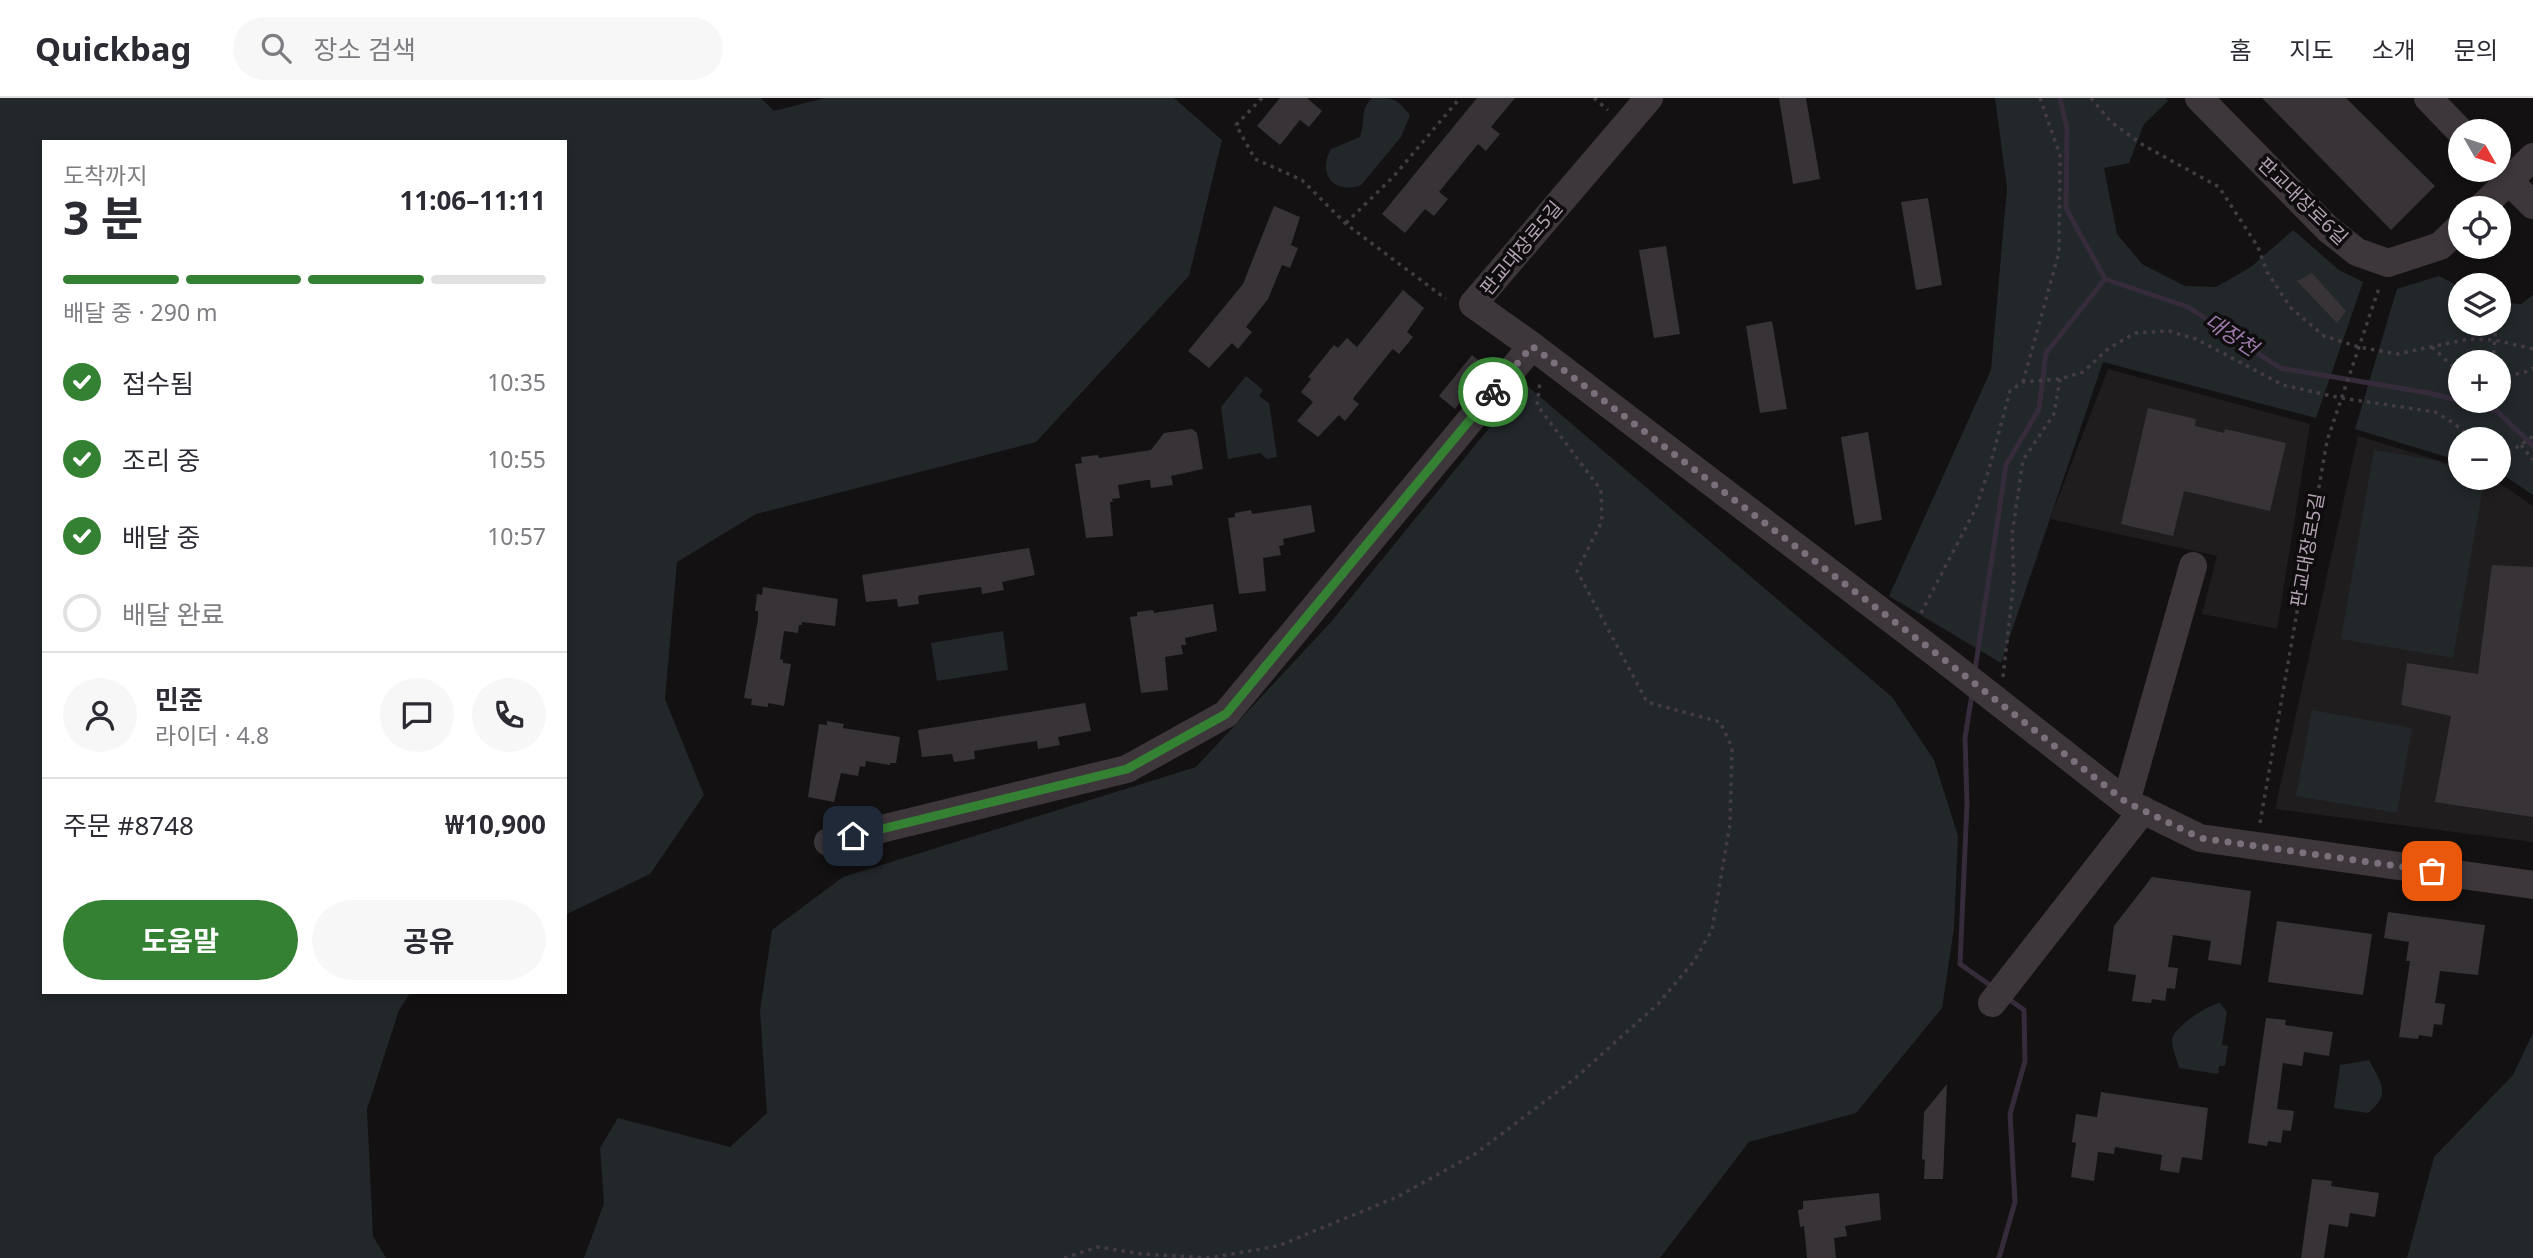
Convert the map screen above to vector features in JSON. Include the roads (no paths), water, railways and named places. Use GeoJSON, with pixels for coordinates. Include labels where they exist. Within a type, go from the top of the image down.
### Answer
{"type":"FeatureCollection","features":[{"type":"Feature","properties":{"kind":"street","name":"판교대장로5길"},"geometry":{"type":"LineString","coordinates":[[1649,98],[1473,304],[2135,806]]}},
{"type":"Feature","properties":{"kind":"street","name":"판교대장로6길"},"geometry":{"type":"LineString","coordinates":[[2199,98],[2328,229],[2357,252],[2388,263],[2440,246],[2448,238]]}},
{"type":"Feature","properties":{"kind":"street"},"geometry":{"type":"LineString","coordinates":[[2428,98],[2448,119]]}},
{"type":"Feature","properties":{"kind":"street"},"geometry":{"type":"LineString","coordinates":[[2511,171],[2533,157]]}},
{"type":"Feature","properties":{"kind":"street"},"geometry":{"type":"LineString","coordinates":[[2510,182],[2533,205]]}},
{"type":"Feature","properties":{"kind":"street"},"geometry":{"type":"LineString","coordinates":[[828,842],[1127,769],[1226,714],[1538,351]]}},
{"type":"Feature","properties":{"kind":"street"},"geometry":{"type":"LineString","coordinates":[[2000,993],[2135,806],[2193,566]]}},
{"type":"Feature","properties":{"kind":"street"},"geometry":{"type":"LineString","coordinates":[[2135,806],[2200,838],[2533,885]]}},
{"type":"Feature","properties":{"kind":"waterway","name":"대장천"},"geometry":{"type":"LineString","coordinates":[[2060,98],[2067,129],[2066,208],[2105,279],[2188,307],[2280,368],[2429,393],[2497,411],[2533,446]]}},
{"type":"Feature","properties":{"kind":"waterway"},"geometry":{"type":"LineString","coordinates":[[1975,670],[2006,465],[2039,409],[2046,353],[2105,279]]}},
{"type":"Feature","properties":{"kind":"waterway"},"geometry":{"type":"LineString","coordinates":[[1972,694],[1965,738],[1967,803],[1960,964],[1994,988]]}},
{"type":"Feature","properties":{"kind":"waterway"},"geometry":{"type":"LineString","coordinates":[[1999,1258],[2015,1202],[2010,1114],[2025,1061],[2024,1010],[2007,998]]}}]}
